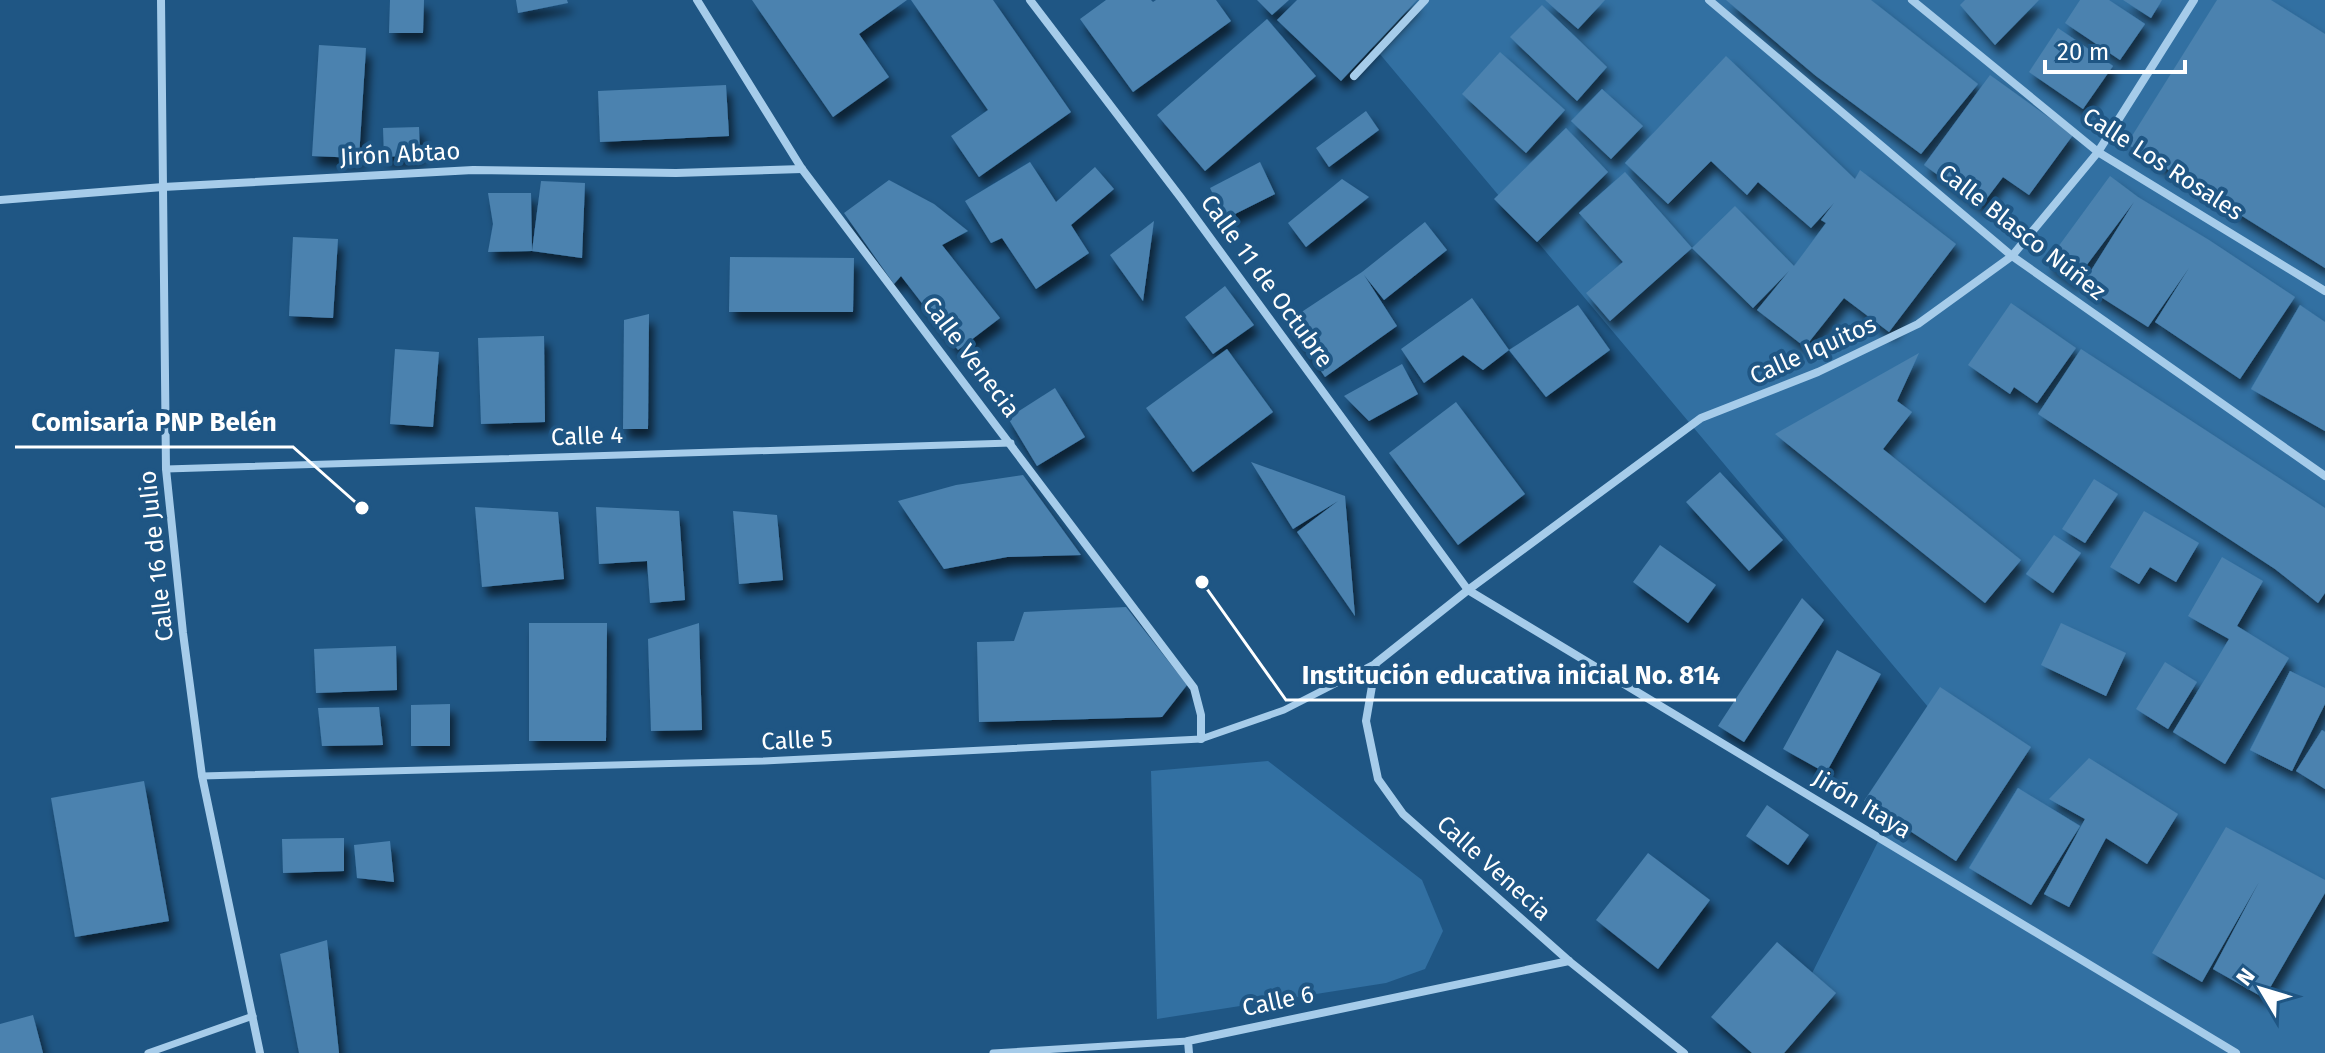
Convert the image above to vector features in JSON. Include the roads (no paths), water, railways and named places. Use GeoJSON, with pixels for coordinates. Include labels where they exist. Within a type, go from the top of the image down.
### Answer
{"type":"FeatureCollection","features":[{"type":"Feature","properties":{"kind":"street","name":"Calle 16 de Julio"},"geometry":{"type":"LineString","coordinates":[[161,0],[166,469],[202,776],[260,1053]]}},
{"type":"Feature","properties":{"kind":"street","name":"Calle Venecia"},"geometry":{"type":"LineString","coordinates":[[697,0],[802,169],[1194,688],[1201,715],[1201,739]]}},
{"type":"Feature","properties":{"kind":"street","name":"Calle 11 de Octubre"},"geometry":{"type":"LineString","coordinates":[[1030,0],[1181,198],[1468,590]]}},
{"type":"Feature","properties":{"kind":"street"},"geometry":{"type":"LineString","coordinates":[[1354,76],[1425,0]]}},
{"type":"Feature","properties":{"kind":"street","name":"Calle Blasco Núñez"},"geometry":{"type":"LineString","coordinates":[[1709,0],[2012,256],[2325,476]]}},
{"type":"Feature","properties":{"kind":"street","name":"Calle Los Rosales"},"geometry":{"type":"LineString","coordinates":[[1912,0],[2098,152],[2325,291]]}},
{"type":"Feature","properties":{"kind":"street","name":"Calle Iquitos"},"geometry":{"type":"LineString","coordinates":[[1376,663],[1468,590],[1701,418],[1818,372],[1918,324],[2012,256],[2098,152],[2194,0]]}},
{"type":"Feature","properties":{"kind":"street","name":"Jirón Abtao"},"geometry":{"type":"LineString","coordinates":[[0,200],[163,187],[473,170],[676,173],[802,169]]}},
{"type":"Feature","properties":{"kind":"street","name":"Calle 4"},"geometry":{"type":"LineString","coordinates":[[166,469],[1011,443]]}},
{"type":"Feature","properties":{"kind":"street","name":"Jirón Itaya"},"geometry":{"type":"LineString","coordinates":[[1468,590],[2236,1053]]}},
{"type":"Feature","properties":{"kind":"street","name":"Calle Venecia"},"geometry":{"type":"LineString","coordinates":[[1376,663],[1366,721],[1378,779],[1403,814],[1569,961],[1684,1053]]}},
{"type":"Feature","properties":{"kind":"street","name":"Calle 5"},"geometry":{"type":"LineString","coordinates":[[202,776],[764,761],[1201,739],[1284,710],[1376,663]]}},
{"type":"Feature","properties":{"kind":"street","name":"Calle 6"},"geometry":{"type":"LineString","coordinates":[[993,1053],[1188,1041],[1569,961]]}},
{"type":"Feature","properties":{"kind":"street"},"geometry":{"type":"LineString","coordinates":[[148,1053],[253,1016]]}},
{"type":"Feature","properties":{"kind":"street"},"geometry":{"type":"LineString","coordinates":[[1188,1041],[1189,1053]]}},
{"type":"Feature","properties":{"kind":"place","name":"Comisaría PNP Belén"},"geometry":{"type":"Point","coordinates":[362,508]}},
{"type":"Feature","properties":{"kind":"place","name":"Institución educativa inicial No. 814"},"geometry":{"type":"Point","coordinates":[1202,582]}}]}
